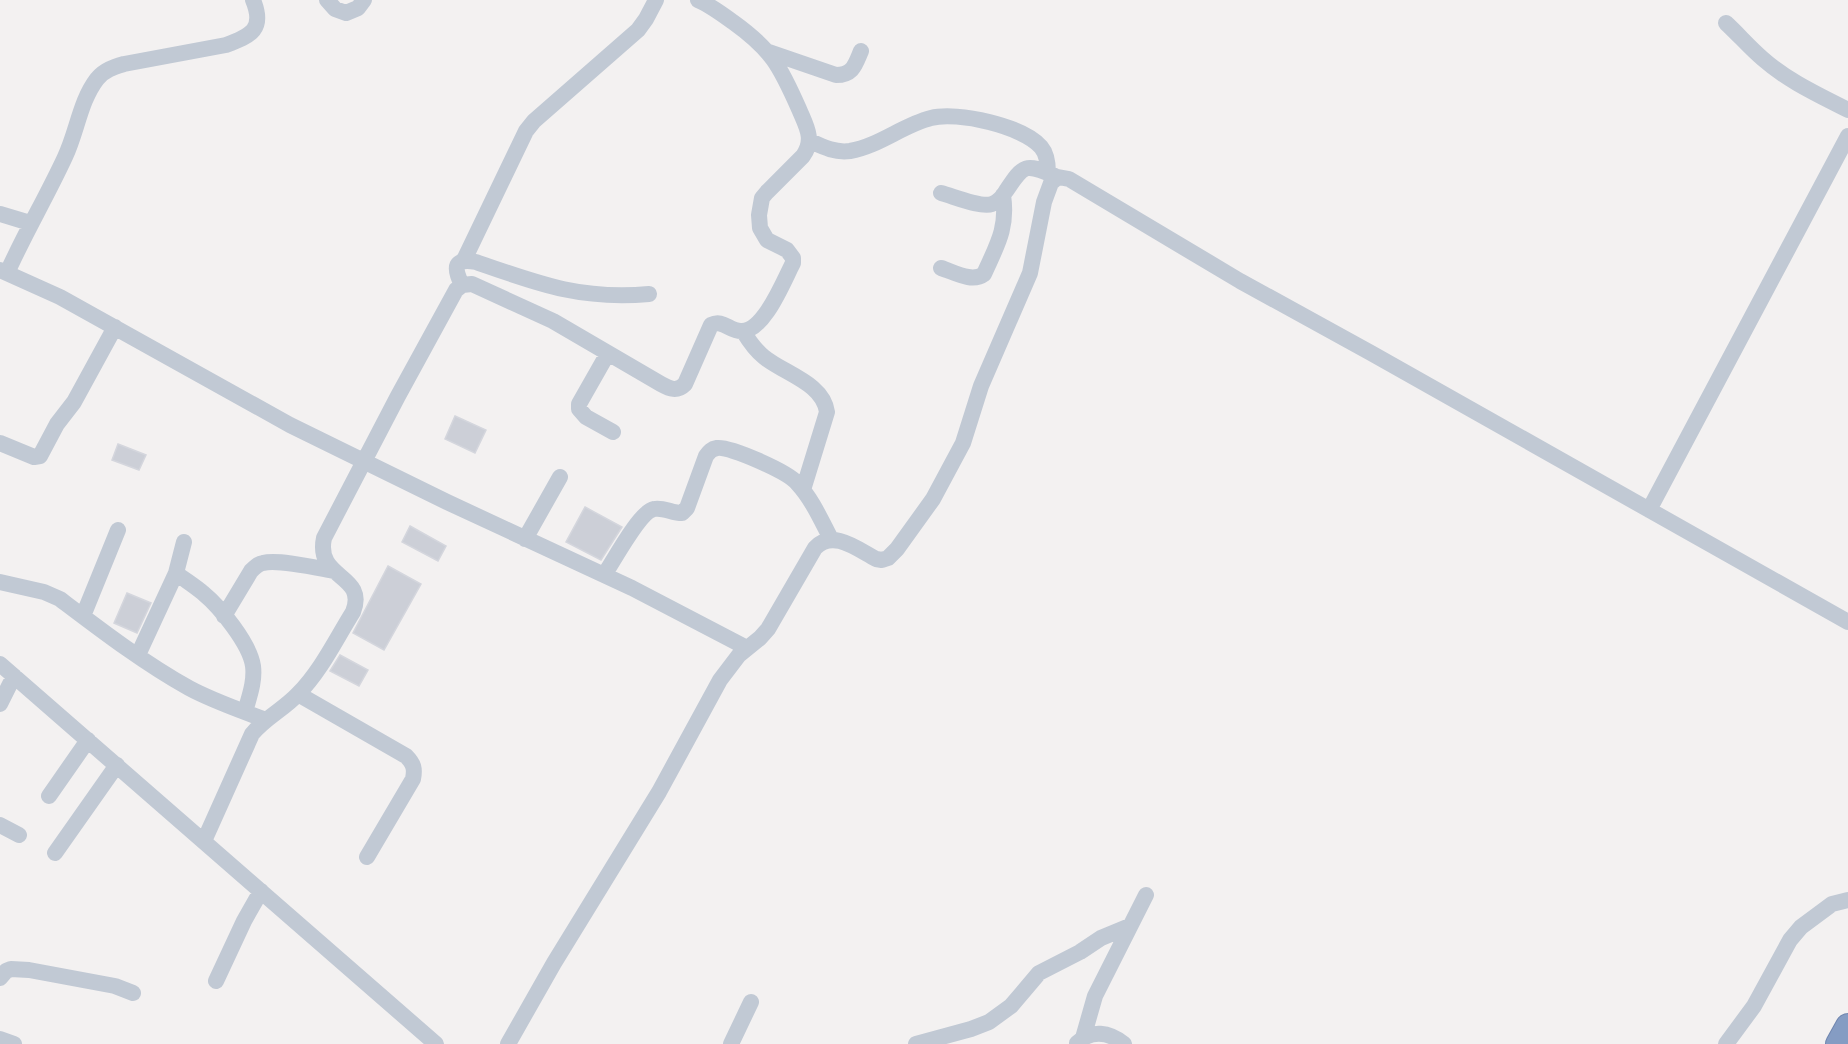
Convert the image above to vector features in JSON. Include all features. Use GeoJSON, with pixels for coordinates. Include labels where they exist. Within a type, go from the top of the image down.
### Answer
{"type":"FeatureCollection","features":[{"type":"Feature","properties":{"kind":"highway"},"geometry":{"type":"LineString","coordinates":[[1838,1044],[1848,1026]]}},
{"type":"Feature","properties":{"kind":"street"},"geometry":{"type":"LineString","coordinates":[[253,0],[258,20],[256,27],[250,35],[240,40],[226,45],[124,64],[108,69],[98,77],[90,89],[65,157],[4,271],[60,297],[290,424],[525,539],[677,610],[747,648]]}},
{"type":"Feature","properties":{"kind":"street"},"geometry":{"type":"LineString","coordinates":[[327,0],[334,9],[346,13],[358,8],[364,0]]}},
{"type":"Feature","properties":{"kind":"street"},"geometry":{"type":"LineString","coordinates":[[465,260],[526,131],[534,121],[638,30],[656,0]]}},
{"type":"Feature","properties":{"kind":"street"},"geometry":{"type":"LineString","coordinates":[[698,0],[756,38],[769,52],[783,74],[809,132],[808,148],[762,198],[759,215],[763,234],[767,240],[787,250],[793,258],[793,263],[765,315],[753,327],[743,331]]}},
{"type":"Feature","properties":{"kind":"street"},"geometry":{"type":"LineString","coordinates":[[1726,23],[1764,60],[1781,73],[1848,110]]}},
{"type":"Feature","properties":{"kind":"street"},"geometry":{"type":"LineString","coordinates":[[769,52],[836,75],[844,75],[854,69],[861,51]]}},
{"type":"Feature","properties":{"kind":"street"},"geometry":{"type":"LineString","coordinates":[[508,1044],[554,963],[659,792],[720,680],[747,648],[768,629],[815,548],[825,540],[840,540],[876,558],[882,560],[888,558],[933,499],[963,443],[981,386],[1030,273],[1044,202],[1053,175],[1044,151],[1033,140],[1001,126],[952,116],[930,118],[862,148],[849,151],[837,152],[810,141]]}},
{"type":"Feature","properties":{"kind":"street"},"geometry":{"type":"LineString","coordinates":[[1649,510],[1848,136]]}},
{"type":"Feature","properties":{"kind":"street"},"geometry":{"type":"LineString","coordinates":[[941,193],[982,204],[991,204],[1003,195],[1024,168],[1037,168],[1069,179],[1240,281],[1848,622]]}},
{"type":"Feature","properties":{"kind":"street"},"geometry":{"type":"LineString","coordinates":[[941,268],[972,278],[979,278],[984,274],[1003,230],[1006,213],[1003,195]]}},
{"type":"Feature","properties":{"kind":"street"},"geometry":{"type":"LineString","coordinates":[[0,214],[30,223]]}},
{"type":"Feature","properties":{"kind":"street"},"geometry":{"type":"LineString","coordinates":[[462,285],[456,274],[456,267],[459,262],[465,260],[551,288],[584,294],[627,296],[649,294]]}},
{"type":"Feature","properties":{"kind":"street"},"geometry":{"type":"LineString","coordinates":[[204,841],[245,746],[258,727],[298,694],[316,672],[357,603],[355,590],[326,562],[323,555],[324,538],[398,396],[456,290],[462,285],[472,284],[553,321],[661,384],[675,389],[685,384],[711,325],[721,323],[743,331],[749,342],[765,357],[816,390],[826,402],[827,412],[803,490]]}},
{"type":"Feature","properties":{"kind":"street"},"geometry":{"type":"LineString","coordinates":[[0,443],[34,457],[40,456],[57,424],[74,402],[115,327]]}},
{"type":"Feature","properties":{"kind":"street"},"geometry":{"type":"LineString","coordinates":[[608,353],[579,404],[579,409],[586,417],[613,432]]}},
{"type":"Feature","properties":{"kind":"street"},"geometry":{"type":"LineString","coordinates":[[604,575],[645,513],[656,508],[682,513],[687,508],[706,456],[715,448],[727,449],[769,465],[791,477],[803,490],[831,539]]}},
{"type":"Feature","properties":{"kind":"street"},"geometry":{"type":"LineString","coordinates":[[525,539],[560,477]]}},
{"type":"Feature","properties":{"kind":"street"},"geometry":{"type":"LineString","coordinates":[[83,616],[118,530]]}},
{"type":"Feature","properties":{"kind":"street"},"geometry":{"type":"LineString","coordinates":[[138,655],[176,573],[184,542]]}},
{"type":"Feature","properties":{"kind":"street"},"geometry":{"type":"LineString","coordinates":[[224,616],[251,571],[264,562],[334,571]]}},
{"type":"Feature","properties":{"kind":"street"},"geometry":{"type":"LineString","coordinates":[[176,573],[202,592],[224,616],[245,645],[253,666],[252,687],[245,712]]}},
{"type":"Feature","properties":{"kind":"street"},"geometry":{"type":"LineString","coordinates":[[0,582],[60,598],[138,655],[189,688],[266,720]]}},
{"type":"Feature","properties":{"kind":"street"},"geometry":{"type":"LineString","coordinates":[[0,664],[436,1044]]}},
{"type":"Feature","properties":{"kind":"street"},"geometry":{"type":"LineString","coordinates":[[0,704],[14,676]]}},
{"type":"Feature","properties":{"kind":"street"},"geometry":{"type":"LineString","coordinates":[[298,694],[406,756],[413,764],[415,771],[413,779],[367,857]]}},
{"type":"Feature","properties":{"kind":"street"},"geometry":{"type":"LineString","coordinates":[[49,796],[88,740]]}},
{"type":"Feature","properties":{"kind":"street"},"geometry":{"type":"LineString","coordinates":[[55,853],[117,765]]}},
{"type":"Feature","properties":{"kind":"street"},"geometry":{"type":"LineString","coordinates":[[0,825],[19,835]]}},
{"type":"Feature","properties":{"kind":"street"},"geometry":{"type":"LineString","coordinates":[[216,981],[261,891]]}},
{"type":"Feature","properties":{"kind":"street"},"geometry":{"type":"LineString","coordinates":[[1080,1041],[1095,996],[1146,895]]}},
{"type":"Feature","properties":{"kind":"street"},"geometry":{"type":"LineString","coordinates":[[1726,1044],[1754,1006],[1790,940],[1802,927],[1832,904],[1848,900]]}},
{"type":"Feature","properties":{"kind":"street"},"geometry":{"type":"LineString","coordinates":[[916,1044],[989,1022],[1011,1006],[1039,973],[1080,952],[1101,938],[1130,926]]}},
{"type":"Feature","properties":{"kind":"street"},"geometry":{"type":"LineString","coordinates":[[0,978],[11,969],[29,970],[98,982],[133,993]]}},
{"type":"Feature","properties":{"kind":"street"},"geometry":{"type":"LineString","coordinates":[[731,1044],[751,1002]]}},
{"type":"Feature","properties":{"kind":"street"},"geometry":{"type":"LineString","coordinates":[[1080,1041],[1092,1033],[1103,1033],[1115,1037],[1124,1044]]}},
{"type":"Feature","properties":{"kind":"street"},"geometry":{"type":"LineString","coordinates":[[0,1039],[14,1044]]}},
{"type":"Feature","properties":{"kind":"building"},"geometry":{"type":"Polygon","coordinates":[[[455,416],[486,430],[475,453],[445,439],[455,416]]]}},
{"type":"Feature","properties":{"kind":"building"},"geometry":{"type":"Polygon","coordinates":[[[118,444],[146,455],[139,470],[112,460],[118,444]]]}},
{"type":"Feature","properties":{"kind":"building"},"geometry":{"type":"Polygon","coordinates":[[[585,507],[622,527],[601,560],[566,542],[585,507]]]}},
{"type":"Feature","properties":{"kind":"building"},"geometry":{"type":"Polygon","coordinates":[[[410,526],[446,546],[438,561],[402,542],[410,526]]]}},
{"type":"Feature","properties":{"kind":"building"},"geometry":{"type":"Polygon","coordinates":[[[388,566],[421,584],[384,650],[353,633],[388,566]]]}},
{"type":"Feature","properties":{"kind":"building"},"geometry":{"type":"Polygon","coordinates":[[[127,593],[151,603],[137,633],[114,623],[127,593]]]}},
{"type":"Feature","properties":{"kind":"building"},"geometry":{"type":"Polygon","coordinates":[[[340,655],[368,670],[359,686],[330,671],[340,655]]]}}]}
